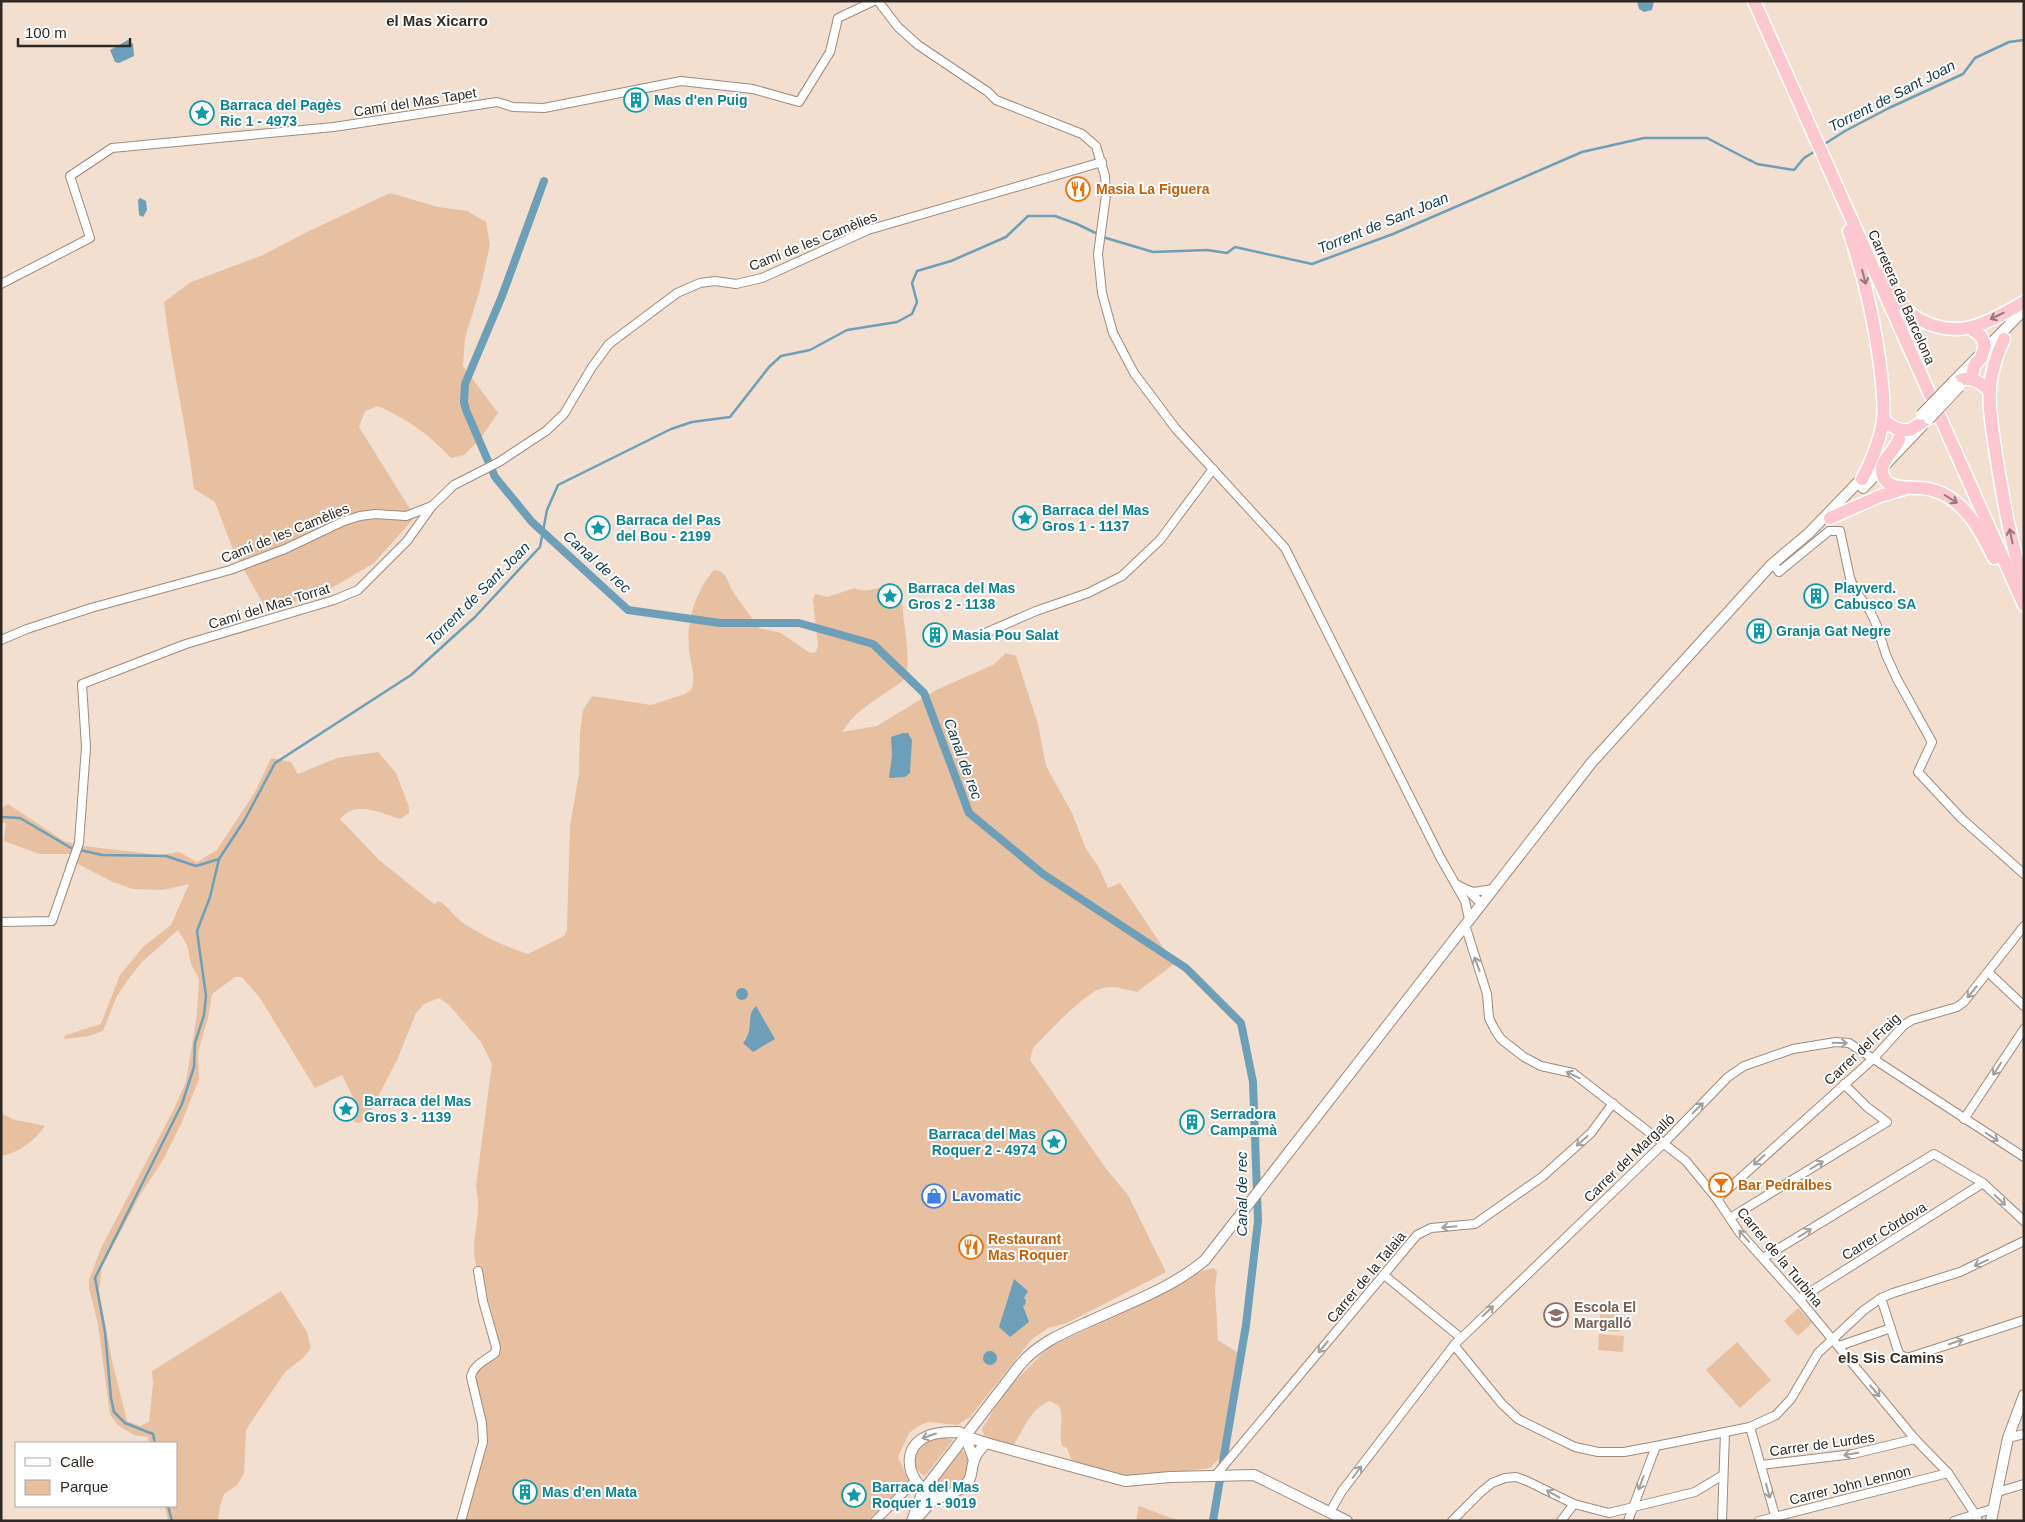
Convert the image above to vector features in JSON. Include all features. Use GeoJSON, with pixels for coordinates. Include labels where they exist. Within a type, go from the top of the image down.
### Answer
{"type":"FeatureCollection","features":[{"type":"Feature","properties":{"kind":"highway","name":"Carretera de Barcelona"},"geometry":{"type":"LineString","coordinates":[[1754,1],[2024,604]]}},
{"type":"Feature","properties":{"kind":"highway"},"geometry":{"type":"LineString","coordinates":[[1824,159],[1898,298],[1907,309],[1926,323],[1940,327],[1970,328],[2024,302]]}},
{"type":"Feature","properties":{"kind":"highway"},"geometry":{"type":"LineString","coordinates":[[1824,159],[1868,291],[1881,373],[1883,419],[1875,451],[1862,479]]}},
{"type":"Feature","properties":{"kind":"highway"},"geometry":{"type":"LineString","coordinates":[[1938,397],[1949,392],[1963,380],[1981,358],[1985,345],[1981,336],[1970,328]]}},
{"type":"Feature","properties":{"kind":"highway"},"geometry":{"type":"LineString","coordinates":[[2004,339],[1993,370],[1990,391],[1991,417],[2001,486],[2017,562],[2024,583]]}},
{"type":"Feature","properties":{"kind":"highway"},"geometry":{"type":"LineString","coordinates":[[1963,380],[1982,384],[1990,391]]}},
{"type":"Feature","properties":{"kind":"highway"},"geometry":{"type":"LineString","coordinates":[[1904,489],[1890,484],[1885,478],[1882,468],[1886,459],[1896,448],[1904,434],[1928,417]]}},
{"type":"Feature","properties":{"kind":"highway"},"geometry":{"type":"LineString","coordinates":[[1883,419],[1893,429],[1904,434]]}},
{"type":"Feature","properties":{"kind":"highway"},"geometry":{"type":"LineString","coordinates":[[1830,518],[1880,496],[1904,489],[1918,488],[1930,490],[1950,498],[1958,504],[1974,524],[2024,613]]}},
{"type":"Feature","properties":{"kind":"street"},"geometry":{"type":"LineString","coordinates":[[876,1],[898,27],[918,45],[988,92],[996,100],[1082,134],[1096,146],[1102,162]]}},
{"type":"Feature","properties":{"kind":"street","name":"Camí del Mas Tapet"},"geometry":{"type":"LineString","coordinates":[[1,284],[90,238],[70,176],[112,148],[334,127],[497,102],[513,107],[544,108],[681,81],[753,89],[799,102],[830,52],[838,18],[876,1]]}},
{"type":"Feature","properties":{"kind":"street","name":"Carrer de la Turbina"},"geometry":{"type":"LineString","coordinates":[[1102,162],[1106,195],[1098,254],[1102,293],[1113,332],[1134,373],[1176,429],[1285,548],[1440,858],[1465,901],[1467,922],[1487,994],[1489,1018],[1501,1039],[1541,1066],[1574,1074],[1686,1161],[1717,1198],[1739,1232],[1839,1346],[1915,1439],[1948,1473],[1976,1517]]}},
{"type":"Feature","properties":{"kind":"street","name":"Camí de les Camèlies"},"geometry":{"type":"LineString","coordinates":[[1,640],[27,629],[91,608],[230,570],[285,549],[344,521],[360,516],[375,514],[406,516],[432,506],[454,485],[517,451],[546,431],[564,414],[592,367],[609,344],[677,293],[700,283],[715,281],[736,284],[762,278],[868,230],[1102,162]]}},
{"type":"Feature","properties":{"kind":"street"},"geometry":{"type":"LineString","coordinates":[[1963,380],[1984,350],[2024,310]]}},
{"type":"Feature","properties":{"kind":"street"},"geometry":{"type":"LineString","coordinates":[[1809,533],[1813,532],[1846,505],[2024,316]]}},
{"type":"Feature","properties":{"kind":"street"},"geometry":{"type":"LineString","coordinates":[[1928,417],[1938,397]]}},
{"type":"Feature","properties":{"kind":"street"},"geometry":{"type":"LineString","coordinates":[[913,1521],[923,1491],[1019,1366],[1034,1350],[1061,1334],[1160,1288],[1192,1270],[1205,1260],[1592,762],[1773,563],[1809,533],[1904,434]]}},
{"type":"Feature","properties":{"kind":"street"},"geometry":{"type":"LineString","coordinates":[[976,637],[1036,611],[1088,593],[1122,576],[1160,540],[1212,469]]}},
{"type":"Feature","properties":{"kind":"street","name":"Camí del Mas Torrat"},"geometry":{"type":"LineString","coordinates":[[1,922],[52,921],[79,843],[86,747],[82,684],[186,644],[334,600],[358,590],[407,541],[432,506]]}},
{"type":"Feature","properties":{"kind":"street"},"geometry":{"type":"LineString","coordinates":[[1773,563],[1779,572],[1804,553],[1829,530],[1840,531],[1850,578],[1855,590],[1870,611],[1897,679],[1932,742],[1918,772],[1961,818],[2024,874]]}},
{"type":"Feature","properties":{"kind":"street"},"geometry":{"type":"LineString","coordinates":[[1455,884],[1474,892],[1493,889]]}},
{"type":"Feature","properties":{"kind":"street"},"geometry":{"type":"LineString","coordinates":[[1467,890],[1482,904]]}},
{"type":"Feature","properties":{"kind":"street"},"geometry":{"type":"LineString","coordinates":[[1465,901],[1474,905],[1482,904]]}},
{"type":"Feature","properties":{"kind":"street","name":"Carrer del Fraig"},"geometry":{"type":"LineString","coordinates":[[1717,1198],[1874,1058],[1904,1025],[1912,1020],[1956,1007],[1964,1002],[1989,973],[2024,926]]}},
{"type":"Feature","properties":{"kind":"street"},"geometry":{"type":"LineString","coordinates":[[1989,973],[2024,1006]]}},
{"type":"Feature","properties":{"kind":"street"},"geometry":{"type":"LineString","coordinates":[[1964,1119],[2024,1029]]}},
{"type":"Feature","properties":{"kind":"street","name":"Carrer del Margalló"},"geometry":{"type":"LineString","coordinates":[[1330,1512],[1342,1491],[1454,1345],[1664,1143],[1728,1077],[1744,1066],[1792,1049],[1836,1042],[1849,1043],[2024,1157]]}},
{"type":"Feature","properties":{"kind":"street"},"geometry":{"type":"LineString","coordinates":[[1730,1218],[1887,1122],[1866,1107],[1844,1084]]}},
{"type":"Feature","properties":{"kind":"street","name":"Carrer de la Talaia"},"geometry":{"type":"LineString","coordinates":[[1215,1476],[1417,1235],[1430,1228],[1475,1224],[1542,1177],[1591,1133],[1613,1103]]}},
{"type":"Feature","properties":{"kind":"street"},"geometry":{"type":"LineString","coordinates":[[1763,1258],[1934,1154],[1982,1183],[2024,1221]]}},
{"type":"Feature","properties":{"kind":"street","name":"Carrer Còrdova"},"geometry":{"type":"LineString","coordinates":[[1799,1299],[1982,1183]]}},
{"type":"Feature","properties":{"kind":"street"},"geometry":{"type":"LineString","coordinates":[[1454,1345],[1502,1404],[1518,1419],[1575,1447],[1598,1452],[1624,1452],[1750,1427],[1776,1415],[1791,1399],[1818,1353],[1864,1310],[1881,1298],[1960,1272],[2024,1241]]}},
{"type":"Feature","properties":{"kind":"street"},"geometry":{"type":"LineString","coordinates":[[461,1521],[483,1442],[482,1423],[472,1372],[494,1353],[496,1347],[483,1301],[478,1271]]}},
{"type":"Feature","properties":{"kind":"street"},"geometry":{"type":"LineString","coordinates":[[1384,1275],[1461,1338]]}},
{"type":"Feature","properties":{"kind":"street"},"geometry":{"type":"LineString","coordinates":[[1881,1298],[1900,1354],[1907,1358],[2024,1320]]}},
{"type":"Feature","properties":{"kind":"street"},"geometry":{"type":"LineString","coordinates":[[1839,1346],[1891,1328]]}},
{"type":"Feature","properties":{"kind":"street"},"geometry":{"type":"LineString","coordinates":[[1954,1521],[1976,1517],[1991,1517],[2008,1438],[2024,1395]]}},
{"type":"Feature","properties":{"kind":"street"},"geometry":{"type":"LineString","coordinates":[[1750,1427],[1776,1518]]}},
{"type":"Feature","properties":{"kind":"street"},"geometry":{"type":"LineString","coordinates":[[946,1496],[923,1491],[915,1481],[910,1464],[913,1448],[916,1443],[930,1434],[959,1432],[986,1443],[1125,1481],[1254,1475],[1347,1521]]}},
{"type":"Feature","properties":{"kind":"street"},"geometry":{"type":"LineString","coordinates":[[1722,1521],[1725,1432]]}},
{"type":"Feature","properties":{"kind":"street"},"geometry":{"type":"LineString","coordinates":[[2008,1438],[2024,1434]]}},
{"type":"Feature","properties":{"kind":"street"},"geometry":{"type":"LineString","coordinates":[[965,1436],[974,1460]]}},
{"type":"Feature","properties":{"kind":"street","name":"Carrer de Lurdes"},"geometry":{"type":"LineString","coordinates":[[1761,1465],[1852,1454],[1915,1439]]}},
{"type":"Feature","properties":{"kind":"street"},"geometry":{"type":"LineString","coordinates":[[913,1521],[933,1500],[954,1494],[966,1484],[972,1473],[974,1460],[986,1443]]}},
{"type":"Feature","properties":{"kind":"street"},"geometry":{"type":"LineString","coordinates":[[1628,1521],[1656,1446]]}},
{"type":"Feature","properties":{"kind":"street","name":"Carrer John Lennon"},"geometry":{"type":"LineString","coordinates":[[1759,1521],[1948,1473]]}},
{"type":"Feature","properties":{"kind":"street"},"geometry":{"type":"LineString","coordinates":[[1466,1521],[1455,1518],[1481,1492],[1505,1478],[1516,1477],[1574,1504],[1609,1513],[1696,1492],[1723,1475]]}},
{"type":"Feature","properties":{"kind":"street"},"geometry":{"type":"LineString","coordinates":[[875,1521],[915,1481]]}},
{"type":"Feature","properties":{"kind":"street"},"geometry":{"type":"LineString","coordinates":[[1996,1491],[2024,1484]]}},
{"type":"Feature","properties":{"kind":"street"},"geometry":{"type":"LineString","coordinates":[[1561,1521],[1574,1504]]}},
{"type":"Feature","properties":{"kind":"green space"},"geometry":{"type":"Polygon","coordinates":[[[390,193],[438,207],[467,211],[486,222],[490,245],[479,293],[465,338],[463,366],[498,413],[480,439],[464,455],[451,458],[418,428],[399,416],[378,406],[365,411],[359,427],[415,517],[374,563],[320,595],[266,609],[234,552],[215,502],[194,489],[164,302],[191,282],[263,255],[390,193]]]}},
{"type":"Feature","properties":{"kind":"green space"},"geometry":{"type":"Polygon","coordinates":[[[714,570],[720,571],[725,575],[733,592],[759,628],[781,633],[810,653],[816,652],[818,646],[813,600],[815,594],[827,597],[855,588],[865,590],[892,587],[896,589],[902,604],[907,643],[908,660],[906,674],[900,683],[856,715],[842,732],[877,726],[936,690],[993,665],[1006,653],[1016,656],[1038,724],[1046,766],[1072,813],[1086,849],[1098,866],[1108,888],[1120,883],[1174,964],[1137,992],[1107,987],[1095,991],[1086,997],[1066,1014],[1033,1048],[1030,1060],[1107,1170],[1128,1195],[1166,1272],[1067,1323],[1048,1328],[1032,1339],[970,1417],[957,1425],[929,1422],[920,1425],[909,1433],[898,1457],[909,1480],[867,1521],[462,1521],[487,1435],[475,1374],[499,1351],[498,1336],[482,1277],[475,1261],[474,1252],[478,1215],[476,1186],[492,1064],[481,1042],[449,1005],[439,998],[424,1004],[416,1013],[397,1060],[369,1114],[360,1123],[354,1122],[353,1115],[357,1105],[342,1075],[315,1088],[260,998],[242,977],[235,977],[212,994],[208,1018],[198,1052],[199,1079],[181,1124],[163,1160],[140,1195],[102,1267],[99,1291],[112,1361],[127,1421],[140,1426],[149,1422],[153,1384],[152,1371],[281,1291],[307,1332],[311,1348],[303,1358],[285,1372],[249,1425],[246,1431],[244,1474],[237,1485],[224,1494],[218,1521],[168,1521],[165,1507],[178,1507],[178,1442],[149,1442],[148,1437],[134,1435],[118,1425],[110,1414],[98,1324],[89,1288],[89,1280],[101,1248],[174,1109],[186,1082],[197,1014],[199,979],[191,964],[187,945],[178,930],[141,963],[127,981],[116,998],[103,1031],[89,1036],[63,1039],[66,1035],[101,1024],[120,975],[143,947],[171,925],[189,884],[163,890],[133,889],[113,882],[78,864],[72,854],[40,854],[4,841],[6,823],[1,823],[1,809],[8,804],[64,841],[83,846],[160,855],[179,852],[197,862],[217,850],[255,792],[271,758],[291,762],[298,774],[337,758],[378,752],[396,773],[409,807],[409,813],[400,819],[376,811],[361,809],[346,813],[340,819],[379,860],[434,904],[439,901],[463,923],[486,937],[528,954],[564,936],[567,930],[570,826],[579,774],[580,733],[583,710],[592,696],[651,705],[685,694],[691,690],[693,675],[688,639],[689,628],[697,597],[714,570]]]}},
{"type":"Feature","properties":{"kind":"green space"},"geometry":{"type":"Polygon","coordinates":[[[1,1109],[3,1114],[12,1119],[45,1126],[26,1145],[14,1152],[1,1156],[1,1109]]]}},
{"type":"Feature","properties":{"kind":"green space"},"geometry":{"type":"Polygon","coordinates":[[[1213,1268],[1217,1271],[1215,1288],[1218,1340],[1241,1355],[1229,1449],[1210,1468],[1130,1477],[1072,1461],[1067,1448],[1062,1446],[1061,1411],[1059,1406],[1050,1401],[1037,1409],[1013,1445],[985,1438],[982,1429],[1006,1390],[1050,1346],[1117,1316],[1202,1271],[1213,1268]]]}},
{"type":"Feature","properties":{"kind":"green space"},"geometry":{"type":"Polygon","coordinates":[[[1798,1308],[1812,1323],[1798,1336],[1784,1321],[1798,1308]]]}},
{"type":"Feature","properties":{"kind":"green space"},"geometry":{"type":"Polygon","coordinates":[[[1600,1314],[1620,1315],[1619,1332],[1599,1330],[1600,1314]]]}},
{"type":"Feature","properties":{"kind":"green space"},"geometry":{"type":"Polygon","coordinates":[[[1599,1334],[1624,1336],[1623,1352],[1598,1350],[1599,1334]]]}},
{"type":"Feature","properties":{"kind":"green space"},"geometry":{"type":"Polygon","coordinates":[[[1737,1342],[1771,1380],[1740,1408],[1706,1370],[1737,1342]]]}},
{"type":"Feature","properties":{"kind":"green space"},"geometry":{"type":"Polygon","coordinates":[[[940,1436],[953,1440],[925,1476],[920,1472],[915,1463],[917,1452],[923,1443],[940,1436]]]}},
{"type":"Feature","properties":{"kind":"green space"},"geometry":{"type":"Polygon","coordinates":[[[962,1450],[969,1466],[965,1479],[952,1487],[934,1486],[962,1450]]]}},
{"type":"Feature","properties":{"kind":"green space"},"geometry":{"type":"Polygon","coordinates":[[[1139,1506],[1179,1521],[1136,1521],[1139,1506]]]}},
{"type":"Feature","properties":{"kind":"water"},"geometry":{"type":"Polygon","coordinates":[[[1637,1],[1654,1],[1652,10],[1644,12],[1639,9],[1637,1]]]}},
{"type":"Feature","properties":{"kind":"water"},"geometry":{"type":"Polygon","coordinates":[[[128,40],[133,44],[134,56],[119,63],[115,62],[110,50],[128,40]]]}},
{"type":"Feature","properties":{"kind":"water"},"geometry":{"type":"Polygon","coordinates":[[[140,198],[146,201],[147,210],[143,217],[139,215],[138,200],[140,198]]]}},
{"type":"Feature","properties":{"kind":"water"},"geometry":{"type":"Polygon","coordinates":[[[908,733],[912,740],[910,773],[905,777],[890,778],[891,737],[908,733]]]}},
{"type":"Feature","properties":{"kind":"water"},"geometry":{"type":"Polygon","coordinates":[[[740,988],[744,988],[748,994],[744,1000],[740,1000],[736,996],[736,992],[740,988]]]}},
{"type":"Feature","properties":{"kind":"water"},"geometry":{"type":"Polygon","coordinates":[[[756,1006],[775,1039],[753,1052],[743,1043],[749,1033],[751,1014],[756,1006]]]}},
{"type":"Feature","properties":{"kind":"water"},"geometry":{"type":"Polygon","coordinates":[[[1014,1279],[1028,1291],[1024,1298],[1026,1300],[1025,1305],[1023,1306],[1029,1322],[1010,1337],[999,1327],[1014,1279]]]}},
{"type":"Feature","properties":{"kind":"water"},"geometry":{"type":"Polygon","coordinates":[[[990,1351],[995,1353],[997,1358],[995,1363],[990,1365],[985,1363],[983,1358],[985,1353],[990,1351]]]}},
{"type":"Feature","properties":{"kind":"waterway","name":"Torrent de Sant Joan"},"geometry":{"type":"LineString","coordinates":[[1823,145],[1889,108],[1963,74],[1975,58],[2009,42],[2024,40]]}},
{"type":"Feature","properties":{"kind":"waterway","name":"Torrent de Sant Joan"},"geometry":{"type":"LineString","coordinates":[[1,817],[20,818],[71,848],[102,855],[166,856],[196,866],[219,859],[244,821],[275,763],[411,675],[475,617],[540,547],[547,510],[558,485],[671,429],[692,422],[730,417],[769,367],[781,356],[810,350],[847,330],[897,322],[912,314],[917,302],[912,283],[917,271],[951,261],[1006,237],[1028,216],[1055,216],[1106,238],[1153,252],[1207,250],[1227,253],[1235,247],[1312,264],[1393,234],[1582,152],[1644,138],[1707,138],[1751,161]]}},
{"type":"Feature","properties":{"kind":"waterway","name":"Torrent de Sant Joan"},"geometry":{"type":"LineString","coordinates":[[1750,160],[1757,164],[1794,170],[1804,158],[1817,150]]}},
{"type":"Feature","properties":{"kind":"waterway","name":"Canal de rec"},"geometry":{"type":"LineString","coordinates":[[544,181],[502,296],[465,384],[464,402],[495,477],[532,522],[628,610],[720,623],[799,623],[873,644],[924,693],[969,813],[1043,874],[1186,968],[1241,1023],[1253,1082],[1258,1221],[1246,1325],[1213,1521]]}},
{"type":"Feature","properties":{"kind":"waterway"},"geometry":{"type":"LineString","coordinates":[[155,1442],[153,1434],[125,1423],[114,1412],[105,1332],[95,1278],[182,1104],[194,1067],[195,1043],[204,1015],[206,996],[197,931],[210,897],[219,859]]}},
{"type":"Feature","properties":{"kind":"waterway"},"geometry":{"type":"LineString","coordinates":[[168,1507],[172,1521]]}},
{"type":"Feature","properties":{"kind":"place","name":"Mas d'en Puig"},"geometry":{"type":"Point","coordinates":[636,100]}},
{"type":"Feature","properties":{"kind":"place","name":"Barraca del Pagès Ric 1 - 4973"},"geometry":{"type":"Point","coordinates":[202,113]}},
{"type":"Feature","properties":{"kind":"place","name":"Masia La Figuera"},"geometry":{"type":"Point","coordinates":[1078,189]}},
{"type":"Feature","properties":{"kind":"place","name":"Barraca del Mas Gros 1 - 1137"},"geometry":{"type":"Point","coordinates":[1025,518]}},
{"type":"Feature","properties":{"kind":"place","name":"Barraca del Pas del Bou - 2199"},"geometry":{"type":"Point","coordinates":[598,528]}},
{"type":"Feature","properties":{"kind":"place","name":"Barraca del Mas Gros 2 - 1138"},"geometry":{"type":"Point","coordinates":[890,596]}},
{"type":"Feature","properties":{"kind":"place","name":"Playverd. Cabusco SA"},"geometry":{"type":"Point","coordinates":[1816,596]}},
{"type":"Feature","properties":{"kind":"place","name":"Granja Gat Negre"},"geometry":{"type":"Point","coordinates":[1759,631]}},
{"type":"Feature","properties":{"kind":"place","name":"Masia Pou Salat"},"geometry":{"type":"Point","coordinates":[935,635]}},
{"type":"Feature","properties":{"kind":"place","name":"Barraca del Mas Gros 3 - 1139"},"geometry":{"type":"Point","coordinates":[346,1109]}},
{"type":"Feature","properties":{"kind":"place","name":"Serradora Campamà"},"geometry":{"type":"Point","coordinates":[1192,1122]}},
{"type":"Feature","properties":{"kind":"place","name":"Barraca del Mas Roquer 2 - 4974"},"geometry":{"type":"Point","coordinates":[1054,1142]}},
{"type":"Feature","properties":{"kind":"place","name":"Bar Pedralbes"},"geometry":{"type":"Point","coordinates":[1721,1185]}},
{"type":"Feature","properties":{"kind":"place","name":"Lavomatic"},"geometry":{"type":"Point","coordinates":[934,1196]}},
{"type":"Feature","properties":{"kind":"place","name":"Restaurant Mas Roquer"},"geometry":{"type":"Point","coordinates":[971,1247]}},
{"type":"Feature","properties":{"kind":"place","name":"Escola El Margalló"},"geometry":{"type":"Point","coordinates":[1556,1315]}},
{"type":"Feature","properties":{"kind":"place","name":"Mas d'en Mata"},"geometry":{"type":"Point","coordinates":[525,1492]}},
{"type":"Feature","properties":{"kind":"place","name":"Barraca del Mas Roquer 1 - 9019"},"geometry":{"type":"Point","coordinates":[854,1495]}},
{"type":"Feature","properties":{"kind":"district","name":"el Mas Xicarro"},"geometry":{"type":"Point","coordinates":[437,21]}},
{"type":"Feature","properties":{"kind":"district","name":"els Sis Camins"},"geometry":{"type":"Point","coordinates":[1891,1358]}}]}
